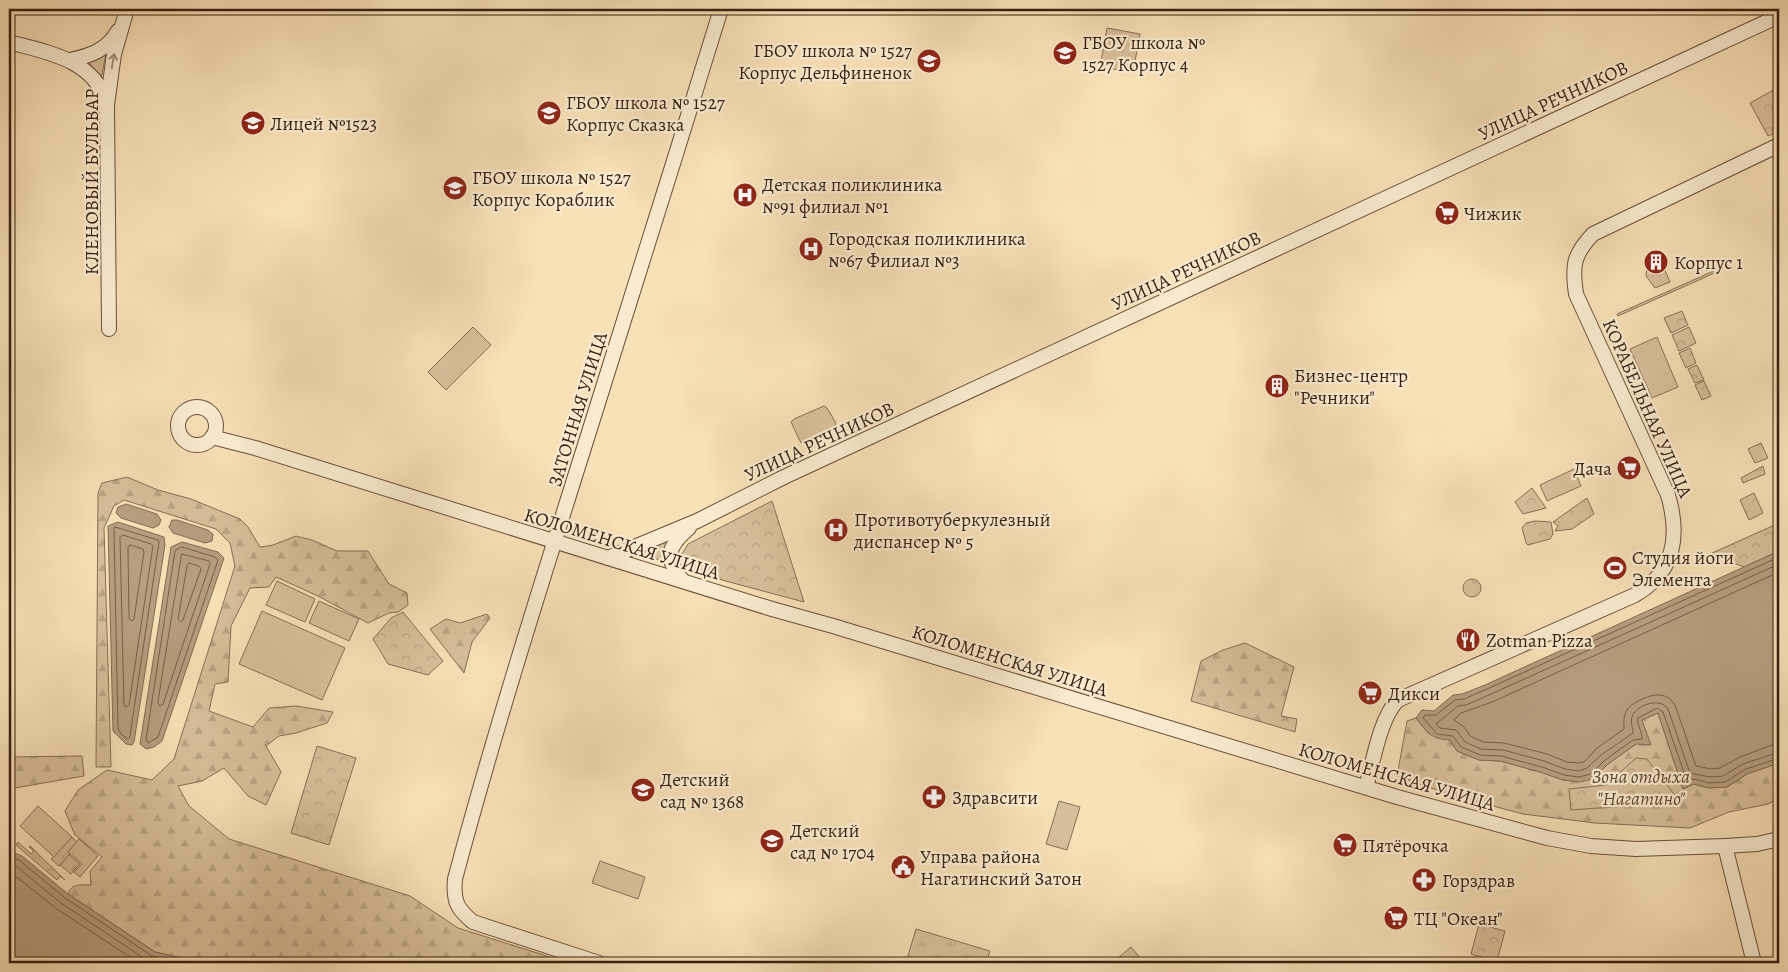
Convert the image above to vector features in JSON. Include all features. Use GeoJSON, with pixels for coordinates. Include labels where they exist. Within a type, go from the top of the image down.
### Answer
{"type":"FeatureCollection","features":[{"type":"Feature","properties":{"kind":"street","name":"ЗАТОННАЯ УЛИЦА"},"geometry":{"type":"LineString","coordinates":[[599,963],[473,922],[463,914],[456,902],[454,892],[455,879],[536,598],[721,9]]}},
{"type":"Feature","properties":{"kind":"street"},"geometry":{"type":"LineString","coordinates":[[70,60],[85,57],[100,50],[114,37],[125,14]]}},
{"type":"Feature","properties":{"kind":"street","name":"КЛЕНОВЫЙ БУЛЬВАР"},"geometry":{"type":"LineString","coordinates":[[109,329],[107,105],[114,54],[125,14]]}},
{"type":"Feature","properties":{"kind":"street","name":"УЛИЦА РЕЧНИКОВ"},"geometry":{"type":"LineString","coordinates":[[608,558],[697,521],[784,477],[1779,16]]}},
{"type":"Feature","properties":{"kind":"street"},"geometry":{"type":"LineString","coordinates":[[9,42],[70,60],[82,68],[98,84],[107,105]]}},
{"type":"Feature","properties":{"kind":"street","name":"КОРАБЕЛЬНАЯ УЛИЦА"},"geometry":{"type":"LineString","coordinates":[[1366,787],[1385,718],[1392,705],[1398,700],[1635,595],[1652,582],[1664,567],[1674,540],[1673,511],[1668,495],[1576,294],[1573,273],[1576,258],[1582,245],[1593,234],[1779,145]]}},
{"type":"Feature","properties":{"kind":"street","name":"КОЛОМЕНСКАЯ УЛИЦА"},"geometry":{"type":"LineString","coordinates":[[214,430],[240,444],[555,542],[1366,787],[1547,838],[1591,846],[1636,849],[1756,844],[1779,838]]}},
{"type":"Feature","properties":{"kind":"street"},"geometry":{"type":"LineString","coordinates":[[683,581],[671,564],[670,553],[674,541],[697,521]]}},
{"type":"Feature","properties":{"kind":"street"},"geometry":{"type":"LineString","coordinates":[[1725,846],[1754,963]]}},
{"type":"Feature","properties":{"kind":"green space"},"geometry":{"type":"Polygon","coordinates":[[[1107,28],[1140,34],[1133,72],[1100,67],[1107,28]]]}},
{"type":"Feature","properties":{"kind":"green space"},"geometry":{"type":"Polygon","coordinates":[[[100,53],[106,54],[101,78],[90,64],[83,61],[100,53]]]}},
{"type":"Feature","properties":{"kind":"green space"},"geometry":{"type":"Polygon","coordinates":[[[1779,87],[1779,131],[1768,136],[1750,103],[1779,87]]]}},
{"type":"Feature","properties":{"kind":"green space"},"geometry":{"type":"Polygon","coordinates":[[[1660,259],[1670,282],[1655,288],[1646,276],[1647,265],[1660,259]]]}},
{"type":"Feature","properties":{"kind":"green space"},"geometry":{"type":"Polygon","coordinates":[[[1718,269],[1719,271],[1618,316],[1617,314],[1718,269]]]}},
{"type":"Feature","properties":{"kind":"green space"},"geometry":{"type":"Polygon","coordinates":[[[1682,311],[1688,325],[1671,333],[1664,318],[1682,311]]]}},
{"type":"Feature","properties":{"kind":"green space"},"geometry":{"type":"Polygon","coordinates":[[[473,327],[491,345],[446,390],[428,372],[473,327]]]}},
{"type":"Feature","properties":{"kind":"green space"},"geometry":{"type":"Polygon","coordinates":[[[1689,327],[1696,343],[1679,351],[1672,335],[1689,327]]]}},
{"type":"Feature","properties":{"kind":"green space"},"geometry":{"type":"Polygon","coordinates":[[[1657,337],[1678,387],[1652,398],[1630,349],[1657,337]]]}},
{"type":"Feature","properties":{"kind":"green space"},"geometry":{"type":"Polygon","coordinates":[[[1690,348],[1696,363],[1686,368],[1679,353],[1690,348]]]}},
{"type":"Feature","properties":{"kind":"green space"},"geometry":{"type":"Polygon","coordinates":[[[1697,365],[1704,380],[1695,383],[1688,369],[1697,365]]]}},
{"type":"Feature","properties":{"kind":"green space"},"geometry":{"type":"Polygon","coordinates":[[[1704,381],[1711,396],[1702,400],[1695,385],[1704,381]]]}},
{"type":"Feature","properties":{"kind":"green space"},"geometry":{"type":"Polygon","coordinates":[[[824,406],[836,423],[834,428],[801,443],[791,422],[824,406]]]}},
{"type":"Feature","properties":{"kind":"green space"},"geometry":{"type":"Polygon","coordinates":[[[1761,443],[1768,458],[1755,463],[1748,449],[1761,443]]]}},
{"type":"Feature","properties":{"kind":"green space"},"geometry":{"type":"Polygon","coordinates":[[[1763,466],[1765,474],[1743,483],[1741,478],[1763,466]]]}},
{"type":"Feature","properties":{"kind":"green space"},"geometry":{"type":"Polygon","coordinates":[[[1574,469],[1581,486],[1547,501],[1540,485],[1574,469]]]}},
{"type":"Feature","properties":{"kind":"green space"},"geometry":{"type":"Polygon","coordinates":[[[127,477],[158,490],[191,499],[240,519],[248,527],[260,547],[273,545],[296,536],[312,540],[337,551],[368,551],[389,584],[407,593],[408,605],[398,612],[389,613],[368,623],[318,596],[276,577],[269,587],[250,588],[231,626],[228,682],[215,684],[209,711],[253,727],[269,708],[296,706],[333,712],[327,723],[296,733],[279,736],[266,746],[281,772],[266,805],[248,796],[224,768],[202,781],[178,786],[189,806],[229,839],[410,896],[458,928],[569,963],[205,963],[155,952],[68,894],[74,886],[91,885],[90,871],[102,857],[75,835],[65,811],[78,790],[107,770],[152,780],[174,759],[235,566],[230,543],[216,529],[124,500],[114,506],[104,528],[111,767],[96,767],[98,493],[102,483],[127,477]]]}},
{"type":"Feature","properties":{"kind":"green space"},"geometry":{"type":"Polygon","coordinates":[[[1532,488],[1546,508],[1523,514],[1515,502],[1532,488]]]}},
{"type":"Feature","properties":{"kind":"green space"},"geometry":{"type":"Polygon","coordinates":[[[1754,493],[1763,513],[1749,520],[1740,500],[1754,493]]]}},
{"type":"Feature","properties":{"kind":"green space"},"geometry":{"type":"Polygon","coordinates":[[[1587,498],[1594,514],[1572,529],[1555,531],[1558,526],[1553,522],[1587,498]]]}},
{"type":"Feature","properties":{"kind":"green space"},"geometry":{"type":"Polygon","coordinates":[[[772,501],[804,602],[692,572],[684,564],[682,554],[688,544],[772,501]]]}},
{"type":"Feature","properties":{"kind":"green space"},"geometry":{"type":"Polygon","coordinates":[[[1535,521],[1551,522],[1553,534],[1550,539],[1528,545],[1522,528],[1526,523],[1535,521]]]}},
{"type":"Feature","properties":{"kind":"green space"},"geometry":{"type":"Polygon","coordinates":[[[1779,523],[1779,551],[1744,567],[1710,554],[1779,523]]]}},
{"type":"Feature","properties":{"kind":"green space"},"geometry":{"type":"Polygon","coordinates":[[[671,537],[666,562],[638,554],[671,537]]]}},
{"type":"Feature","properties":{"kind":"green space"},"geometry":{"type":"Polygon","coordinates":[[[1472,579],[1478,582],[1481,588],[1478,594],[1472,597],[1466,594],[1463,588],[1466,582],[1472,579]]]}},
{"type":"Feature","properties":{"kind":"green space"},"geometry":{"type":"Polygon","coordinates":[[[277,581],[315,599],[305,622],[266,605],[277,581]]]}},
{"type":"Feature","properties":{"kind":"green space"},"geometry":{"type":"Polygon","coordinates":[[[319,601],[359,619],[349,641],[309,623],[319,601]]]}},
{"type":"Feature","properties":{"kind":"green space"},"geometry":{"type":"Polygon","coordinates":[[[262,611],[345,648],[322,700],[239,664],[262,611]]]}},
{"type":"Feature","properties":{"kind":"green space"},"geometry":{"type":"Polygon","coordinates":[[[403,612],[443,661],[428,675],[388,664],[373,639],[391,618],[403,612]]]}},
{"type":"Feature","properties":{"kind":"green space"},"geometry":{"type":"Polygon","coordinates":[[[487,614],[490,618],[472,642],[464,673],[430,629],[446,619],[460,623],[487,614]]]}},
{"type":"Feature","properties":{"kind":"green space"},"geometry":{"type":"Polygon","coordinates":[[[1245,643],[1294,667],[1281,716],[1297,719],[1295,732],[1191,701],[1201,661],[1223,650],[1245,643]]]}},
{"type":"Feature","properties":{"kind":"green space","name":"Зона отдыха \"Нагатино\""},"geometry":{"type":"Polygon","coordinates":[[[1658,713],[1683,789],[1694,784],[1709,788],[1727,787],[1747,774],[1779,763],[1779,798],[1768,804],[1729,812],[1690,828],[1595,823],[1523,814],[1448,794],[1397,776],[1407,721],[1416,718],[1428,733],[1450,740],[1457,751],[1479,760],[1500,761],[1563,780],[1593,779],[1608,764],[1636,744],[1642,720],[1658,713]]]}},
{"type":"Feature","properties":{"kind":"green space"},"geometry":{"type":"Polygon","coordinates":[[[317,746],[356,758],[329,845],[291,833],[317,746]]]}},
{"type":"Feature","properties":{"kind":"green space"},"geometry":{"type":"Polygon","coordinates":[[[82,756],[84,776],[9,789],[9,757],[82,756]]]}},
{"type":"Feature","properties":{"kind":"green space"},"geometry":{"type":"Polygon","coordinates":[[[1636,758],[1647,759],[1680,802],[1571,810],[1569,789],[1606,785],[1636,758]]]}},
{"type":"Feature","properties":{"kind":"green space"},"geometry":{"type":"Polygon","coordinates":[[[1059,801],[1080,807],[1067,850],[1046,844],[1059,801]]]}},
{"type":"Feature","properties":{"kind":"green space"},"geometry":{"type":"Polygon","coordinates":[[[38,806],[72,837],[54,857],[20,826],[38,806]]]}},
{"type":"Feature","properties":{"kind":"green space"},"geometry":{"type":"Polygon","coordinates":[[[72,837],[77,842],[68,852],[70,854],[59,866],[51,859],[72,837]]]}},
{"type":"Feature","properties":{"kind":"green space"},"geometry":{"type":"Polygon","coordinates":[[[79,839],[98,856],[80,877],[74,872],[82,864],[68,852],[79,839]]]}},
{"type":"Feature","properties":{"kind":"green space"},"geometry":{"type":"Polygon","coordinates":[[[18,842],[31,854],[34,851],[30,846],[65,880],[60,876],[57,880],[16,845],[18,842]]]}},
{"type":"Feature","properties":{"kind":"green space"},"geometry":{"type":"Polygon","coordinates":[[[69,855],[80,864],[71,874],[60,865],[69,855]]]}},
{"type":"Feature","properties":{"kind":"green space"},"geometry":{"type":"Polygon","coordinates":[[[600,861],[645,877],[638,899],[592,883],[600,861]]]}},
{"type":"Feature","properties":{"kind":"green space"},"geometry":{"type":"Polygon","coordinates":[[[1479,924],[1505,931],[1497,961],[1471,954],[1479,924]]]}},
{"type":"Feature","properties":{"kind":"green space"},"geometry":{"type":"Polygon","coordinates":[[[916,929],[990,951],[986,963],[923,963],[907,959],[916,929]]]}},
{"type":"Feature","properties":{"kind":"green space"},"geometry":{"type":"Polygon","coordinates":[[[1131,947],[1141,959],[1146,958],[1153,963],[1112,963],[1131,947]]]}},
{"type":"Feature","properties":{"kind":"water"},"geometry":{"type":"Polygon","coordinates":[[[126,504],[157,514],[161,520],[159,525],[153,528],[121,518],[116,513],[118,507],[126,504]]]}},
{"type":"Feature","properties":{"kind":"water"},"geometry":{"type":"Polygon","coordinates":[[[172,520],[208,530],[213,534],[212,541],[205,543],[173,533],[169,527],[172,520]]]}},
{"type":"Feature","properties":{"kind":"water"},"geometry":{"type":"Polygon","coordinates":[[[118,522],[164,537],[165,545],[132,745],[126,744],[113,731],[108,526],[118,522]]]}},
{"type":"Feature","properties":{"kind":"water"},"geometry":{"type":"Polygon","coordinates":[[[182,542],[218,552],[224,558],[162,741],[154,747],[146,749],[140,744],[171,547],[182,542]]]}},
{"type":"Feature","properties":{"kind":"water"},"geometry":{"type":"Polygon","coordinates":[[[1779,551],[1779,763],[1747,774],[1727,787],[1709,788],[1694,784],[1683,789],[1658,713],[1642,720],[1651,745],[1636,744],[1608,764],[1593,779],[1580,782],[1563,780],[1500,761],[1479,760],[1457,751],[1450,740],[1438,738],[1430,734],[1416,718],[1422,710],[1434,711],[1453,695],[1462,694],[1485,685],[1779,551]]]}},
{"type":"Feature","properties":{"kind":"water"},"geometry":{"type":"Polygon","coordinates":[[[9,851],[22,856],[68,894],[155,952],[205,963],[9,963],[9,851]]]}},
{"type":"Feature","properties":{"kind":"place","name":"ГБОУ школа № 1527 Корпус 4"},"geometry":{"type":"Point","coordinates":[1065,53]}},
{"type":"Feature","properties":{"kind":"place","name":"ГБОУ школа № 1527 Корпус Дельфиненок"},"geometry":{"type":"Point","coordinates":[929,61]}},
{"type":"Feature","properties":{"kind":"place","name":"ГБОУ школа № 1527 Корпус Сказка"},"geometry":{"type":"Point","coordinates":[549,113]}},
{"type":"Feature","properties":{"kind":"place","name":"Лицей №1523"},"geometry":{"type":"Point","coordinates":[253,123]}},
{"type":"Feature","properties":{"kind":"place","name":"ГБОУ школа № 1527 Корпус Кораблик"},"geometry":{"type":"Point","coordinates":[455,188]}},
{"type":"Feature","properties":{"kind":"place","name":"Детская поликлиника №91 филиал №1"},"geometry":{"type":"Point","coordinates":[745,195]}},
{"type":"Feature","properties":{"kind":"place","name":"Чижик"},"geometry":{"type":"Point","coordinates":[1447,213]}},
{"type":"Feature","properties":{"kind":"place","name":"Городская поликлиника №67 Филиал №3"},"geometry":{"type":"Point","coordinates":[811,249]}},
{"type":"Feature","properties":{"kind":"place","name":"Корпус 1"},"geometry":{"type":"Point","coordinates":[1656,262]}},
{"type":"Feature","properties":{"kind":"place","name":"Бизнес-центр \"Речники\""},"geometry":{"type":"Point","coordinates":[1277,386]}},
{"type":"Feature","properties":{"kind":"place","name":"Дача"},"geometry":{"type":"Point","coordinates":[1629,468]}},
{"type":"Feature","properties":{"kind":"place","name":"Противотуберкулезный диспансер № 5"},"geometry":{"type":"Point","coordinates":[836,530]}},
{"type":"Feature","properties":{"kind":"place","name":"Студия йоги Элемента"},"geometry":{"type":"Point","coordinates":[1615,568]}},
{"type":"Feature","properties":{"kind":"place","name":"Zotman Pizza"},"geometry":{"type":"Point","coordinates":[1468,640]}},
{"type":"Feature","properties":{"kind":"place","name":"Дикси"},"geometry":{"type":"Point","coordinates":[1370,693]}},
{"type":"Feature","properties":{"kind":"place","name":"Детский сад № 1368"},"geometry":{"type":"Point","coordinates":[643,790]}},
{"type":"Feature","properties":{"kind":"place","name":"Здравсити"},"geometry":{"type":"Point","coordinates":[934,797]}},
{"type":"Feature","properties":{"kind":"place","name":"Детский сад № 1704"},"geometry":{"type":"Point","coordinates":[772,841]}},
{"type":"Feature","properties":{"kind":"place","name":"Пятёрочка"},"geometry":{"type":"Point","coordinates":[1345,845]}},
{"type":"Feature","properties":{"kind":"place","name":"Управа района Нагатинский Затон"},"geometry":{"type":"Point","coordinates":[903,867]}},
{"type":"Feature","properties":{"kind":"place","name":"Горздрав"},"geometry":{"type":"Point","coordinates":[1424,880]}},
{"type":"Feature","properties":{"kind":"place","name":"ТЦ \"Океан\""},"geometry":{"type":"Point","coordinates":[1396,918]}}]}
